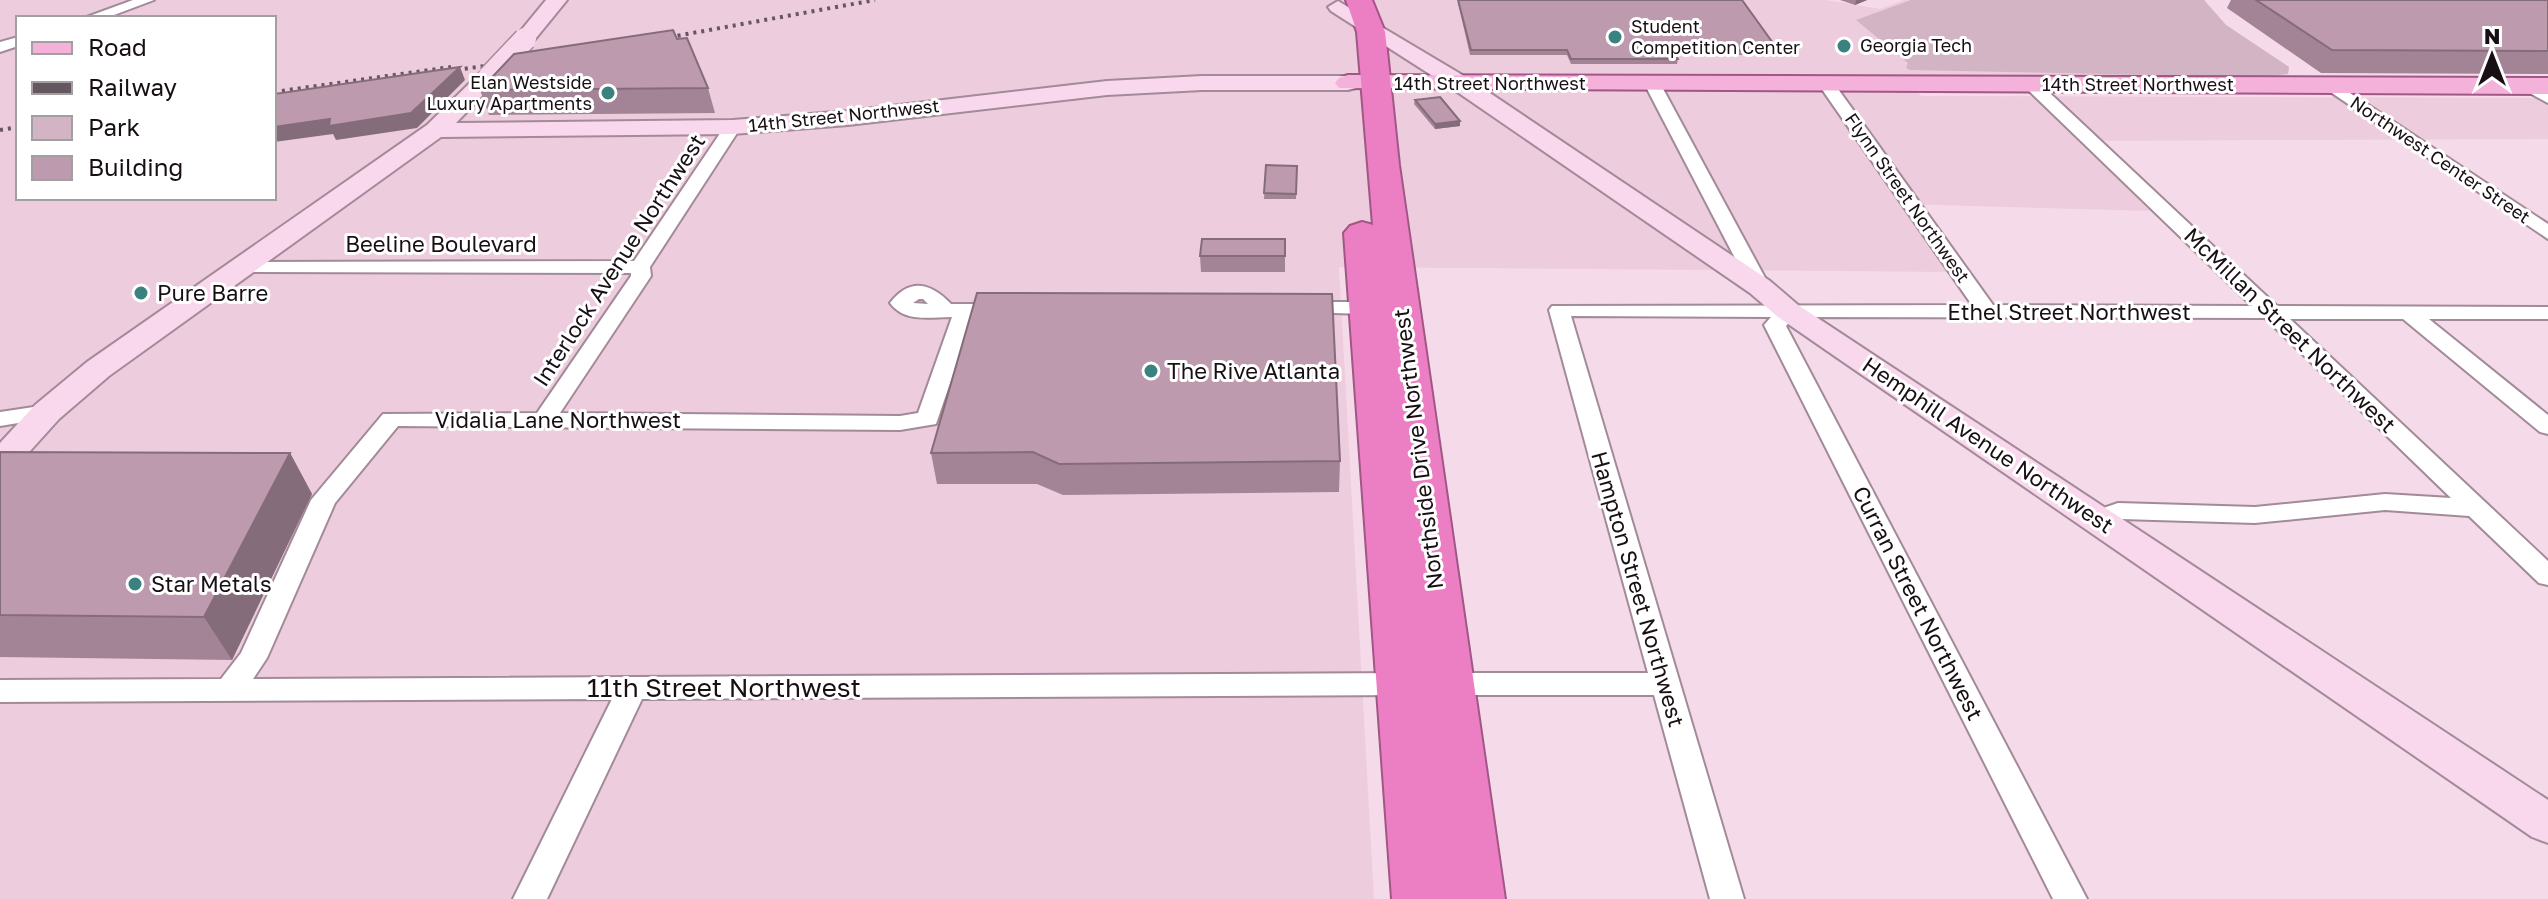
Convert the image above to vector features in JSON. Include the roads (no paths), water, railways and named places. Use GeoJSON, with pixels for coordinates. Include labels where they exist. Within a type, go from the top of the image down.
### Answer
{"type":"FeatureCollection","features":[{"type":"Feature","properties":{"kind":"highway","name":"Northside Drive Northwest"},"geometry":{"type":"LineString","coordinates":[[1352,6],[1343,45],[1362,83],[1385,176],[1415,424],[1425,684],[1423,899]]}},
{"type":"Feature","properties":{"kind":"highway","name":"Northside Drive Northwest"},"geometry":{"type":"LineString","coordinates":[[1352,6],[1362,83],[1370,308],[1425,684],[1474,899]]}},
{"type":"Feature","properties":{"kind":"highway"},"geometry":{"type":"LineString","coordinates":[[1370,308],[1390,328],[1396,390],[1415,424]]}},
{"type":"Feature","properties":{"kind":"main road","name":"14th Street Northwest"},"geometry":{"type":"LineString","coordinates":[[1362,83],[2332,86],[2541,90]]}},
{"type":"Feature","properties":{"kind":"street"},"geometry":{"type":"LineString","coordinates":[[97,16],[147,0]]}},
{"type":"Feature","properties":{"kind":"street"},"geometry":{"type":"LineString","coordinates":[[0,463],[47,412],[98,369],[435,130],[525,39],[557,0]]}},
{"type":"Feature","properties":{"kind":"street","name":"Hemphill Avenue Northwest"},"geometry":{"type":"LineString","coordinates":[[1352,6],[1416,58],[1461,84],[1760,287],[1788,311],[2548,824]]}},
{"type":"Feature","properties":{"kind":"street","name":"14th Street Northwest"},"geometry":{"type":"LineString","coordinates":[[435,130],[733,127],[848,118],[1107,88],[1202,83],[1362,83]]}},
{"type":"Feature","properties":{"kind":"street"},"geometry":{"type":"LineString","coordinates":[[1653,85],[1760,287]]}},
{"type":"Feature","properties":{"kind":"street","name":"Flynn Street Northwest"},"geometry":{"type":"LineString","coordinates":[[1827,85],[1987,312]]}},
{"type":"Feature","properties":{"kind":"street","name":"McMillan Street Northwest"},"geometry":{"type":"LineString","coordinates":[[2032,85],[2548,576]]}},
{"type":"Feature","properties":{"kind":"street","name":"Northwest Center Street"},"geometry":{"type":"LineString","coordinates":[[2332,86],[2548,233]]}},
{"type":"Feature","properties":{"kind":"street","name":"Interlock Avenue Northwest"},"geometry":{"type":"LineString","coordinates":[[545,419],[641,276],[640,267],[733,127]]}},
{"type":"Feature","properties":{"kind":"street","name":"Beeline Boulevard"},"geometry":{"type":"LineString","coordinates":[[241,266],[640,267]]}},
{"type":"Feature","properties":{"kind":"street"},"geometry":{"type":"LineString","coordinates":[[1284,308],[1370,308]]}},
{"type":"Feature","properties":{"kind":"street","name":"Vidalia Lane Northwest"},"geometry":{"type":"LineString","coordinates":[[229,690],[253,658],[324,500],[391,419],[900,423],[928,419],[955,310],[996,310]]}},
{"type":"Feature","properties":{"kind":"street","name":"Hampton Street Northwest"},"geometry":{"type":"LineString","coordinates":[[1590,310],[1559,310],[1727,899]]}},
{"type":"Feature","properties":{"kind":"street","name":"Ethel Street Northwest"},"geometry":{"type":"LineString","coordinates":[[1590,310],[2548,313]]}},
{"type":"Feature","properties":{"kind":"street","name":"Curran Street Northwest"},"geometry":{"type":"LineString","coordinates":[[1788,311],[1775,325],[2070,899]]}},
{"type":"Feature","properties":{"kind":"street"},"geometry":{"type":"LineString","coordinates":[[2408,312],[2548,427]]}},
{"type":"Feature","properties":{"kind":"street"},"geometry":{"type":"LineString","coordinates":[[0,419],[47,412]]}},
{"type":"Feature","properties":{"kind":"street"},"geometry":{"type":"LineString","coordinates":[[2098,519],[2118,511],[2255,515],[2385,502],[2476,508]]}},
{"type":"Feature","properties":{"kind":"street","name":"11th Street Northwest"},"geometry":{"type":"LineString","coordinates":[[0,691],[1665,684]]}},
{"type":"Feature","properties":{"kind":"street"},"geometry":{"type":"LineString","coordinates":[[530,899],[632,689]]}},
{"type":"Feature","properties":{"kind":"railway"},"geometry":{"type":"LineString","coordinates":[[654,40],[875,0]]}},
{"type":"Feature","properties":{"kind":"railway"},"geometry":{"type":"LineString","coordinates":[[441,72],[528,60]]}},
{"type":"Feature","properties":{"kind":"railway"},"geometry":{"type":"LineString","coordinates":[[276,92],[451,67]]}},
{"type":"Feature","properties":{"kind":"railway"},"geometry":{"type":"LineString","coordinates":[[0,130],[16,127]]}},
{"type":"Feature","properties":{"kind":"place","name":"Student Competition Center"},"geometry":{"type":"Point","coordinates":[1615,37]}},
{"type":"Feature","properties":{"kind":"place","name":"Georgia Tech"},"geometry":{"type":"Point","coordinates":[1844,46]}},
{"type":"Feature","properties":{"kind":"place","name":"Elan Westside Luxury Apartments"},"geometry":{"type":"Point","coordinates":[608,93]}},
{"type":"Feature","properties":{"kind":"place","name":"Pure Barre"},"geometry":{"type":"Point","coordinates":[141,293]}},
{"type":"Feature","properties":{"kind":"place","name":"The Rive Atlanta"},"geometry":{"type":"Point","coordinates":[1151,371]}},
{"type":"Feature","properties":{"kind":"place","name":"Star Metals"},"geometry":{"type":"Point","coordinates":[135,584]}}]}
